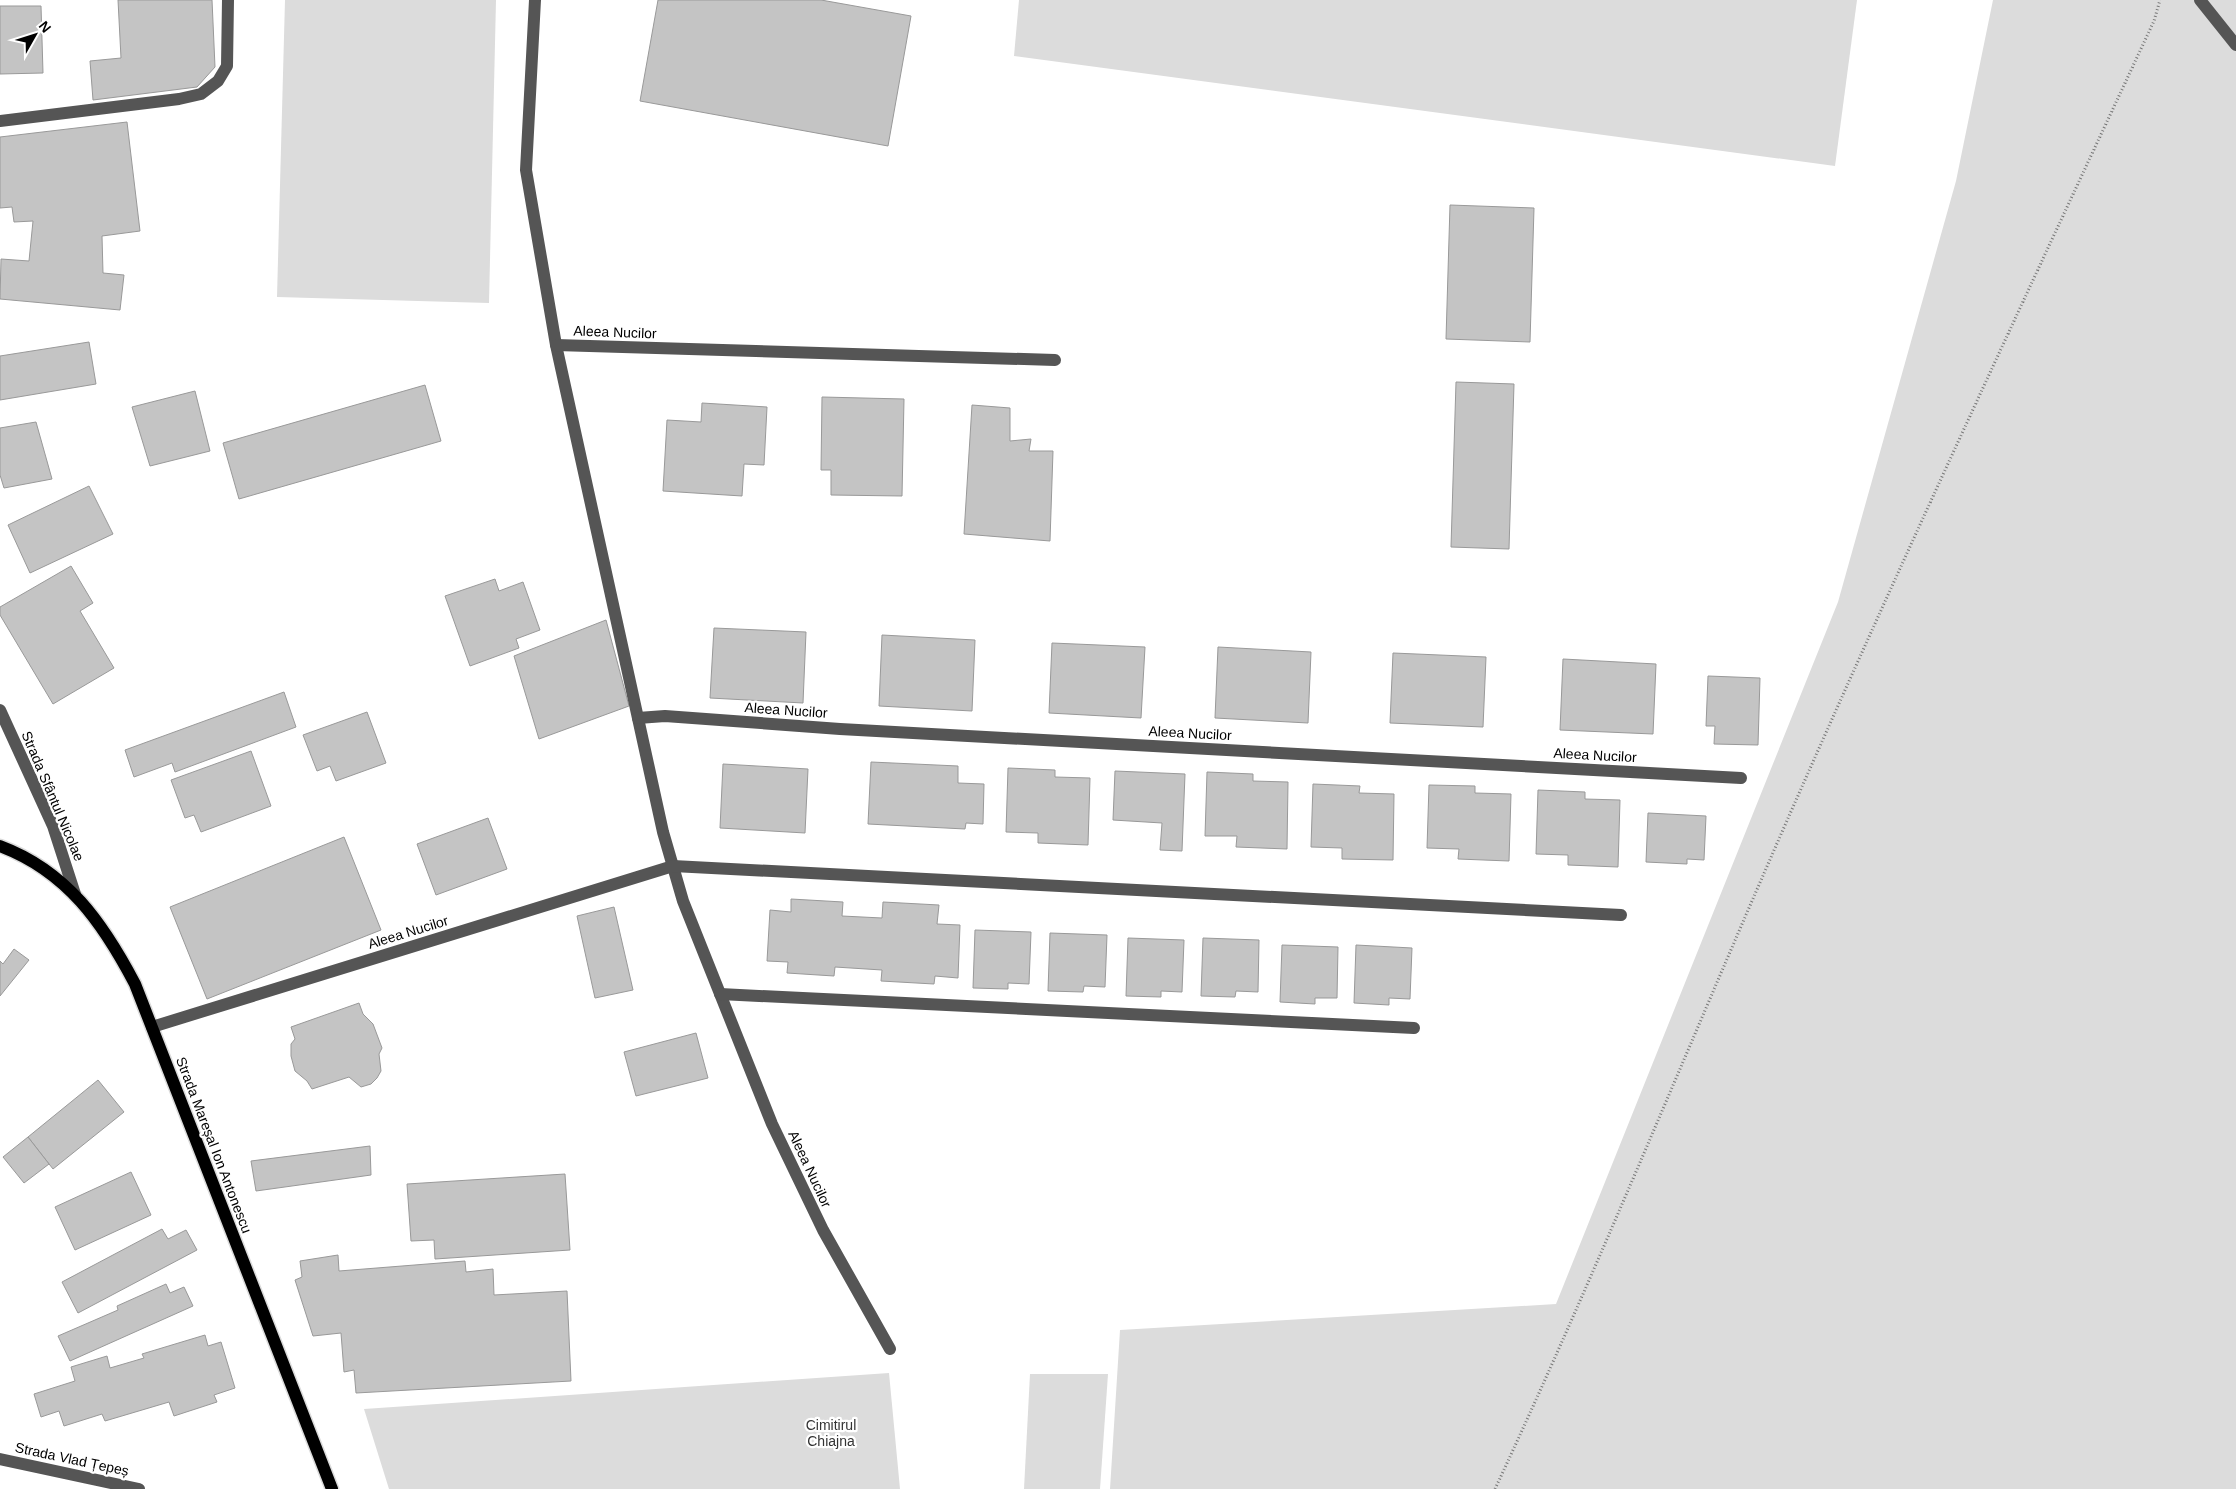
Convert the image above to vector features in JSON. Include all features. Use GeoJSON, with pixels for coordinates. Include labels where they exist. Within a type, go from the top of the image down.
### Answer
{"type":"FeatureCollection","features":[{"type":"Feature","properties":{"kind":"main road","name":"Strada Mareșal Ion Antonescu"},"geometry":{"type":"LineString","coordinates":[[0,846],[13,851],[54,875],[75,894],[118,951],[135,984],[332,1489]]}},
{"type":"Feature","properties":{"kind":"street"},"geometry":{"type":"LineString","coordinates":[[0,121],[179,99],[201,94],[218,82],[227,66],[228,0]]}},
{"type":"Feature","properties":{"kind":"street"},"geometry":{"type":"LineString","coordinates":[[535,0],[526,170],[556,345]]}},
{"type":"Feature","properties":{"kind":"street"},"geometry":{"type":"LineString","coordinates":[[2200,0],[2236,45]]}},
{"type":"Feature","properties":{"kind":"street","name":"Aleea Nucilor"},"geometry":{"type":"LineString","coordinates":[[890,1349],[814,1212],[772,1124],[683,901],[638,718],[556,345],[1055,360]]}},
{"type":"Feature","properties":{"kind":"street","name":"Strada Sfântul Nicolae"},"geometry":{"type":"LineString","coordinates":[[0,710],[53,826],[75,894]]}},
{"type":"Feature","properties":{"kind":"street","name":"Aleea Nucilor"},"geometry":{"type":"LineString","coordinates":[[638,718],[665,716],[859,730],[1741,778]]}},
{"type":"Feature","properties":{"kind":"street","name":"Aleea Nucilor"},"geometry":{"type":"LineString","coordinates":[[152,1027],[673,866],[1621,915]]}},
{"type":"Feature","properties":{"kind":"street"},"geometry":{"type":"LineString","coordinates":[[720,994],[1414,1028]]}},
{"type":"Feature","properties":{"kind":"street","name":"Strada Vlad Țepeș"},"geometry":{"type":"LineString","coordinates":[[0,1459],[139,1489]]}},
{"type":"Feature","properties":{"kind":"path"},"geometry":{"type":"LineString","coordinates":[[1495,1489],[1609,1236],[1793,806],[2046,251],[2154,21],[2160,0]]}},
{"type":"Feature","properties":{"kind":"green space"},"geometry":{"type":"Polygon","coordinates":[[[285,0],[496,0],[489,303],[277,297],[285,0]]]}},
{"type":"Feature","properties":{"kind":"green space"},"geometry":{"type":"Polygon","coordinates":[[[1019,0],[1857,0],[1835,166],[1014,56],[1019,0]]]}},
{"type":"Feature","properties":{"kind":"green space"},"geometry":{"type":"Polygon","coordinates":[[[1993,0],[2236,0],[2236,1489],[1110,1489],[1120,1330],[1556,1304],[1838,602],[1956,181],[1993,0]]]}},
{"type":"Feature","properties":{"kind":"green space","name":"Cimitirul Chiajna"},"geometry":{"type":"Polygon","coordinates":[[[889,1373],[900,1489],[389,1489],[364,1409],[889,1373]]]}},
{"type":"Feature","properties":{"kind":"green space"},"geometry":{"type":"Polygon","coordinates":[[[1030,1374],[1108,1374],[1100,1489],[1024,1489],[1030,1374]]]}},
{"type":"Feature","properties":{"kind":"building"},"geometry":{"type":"Polygon","coordinates":[[[118,0],[212,0],[215,67],[197,87],[93,100],[90,61],[121,58],[118,0]]]}},
{"type":"Feature","properties":{"kind":"building"},"geometry":{"type":"Polygon","coordinates":[[[658,0],[821,0],[911,16],[888,146],[640,101],[658,0]]]}},
{"type":"Feature","properties":{"kind":"building"},"geometry":{"type":"Polygon","coordinates":[[[0,6],[41,6],[43,73],[0,74],[0,6]]]}},
{"type":"Feature","properties":{"kind":"building"},"geometry":{"type":"Polygon","coordinates":[[[127,122],[140,231],[102,236],[103,273],[124,275],[120,310],[0,299],[1,259],[29,261],[33,221],[14,222],[12,207],[0,208],[0,137],[127,122]]]}},
{"type":"Feature","properties":{"kind":"building"},"geometry":{"type":"Polygon","coordinates":[[[1450,205],[1534,208],[1530,342],[1446,339],[1450,205]]]}},
{"type":"Feature","properties":{"kind":"building"},"geometry":{"type":"Polygon","coordinates":[[[89,342],[96,384],[0,400],[0,356],[89,342]]]}},
{"type":"Feature","properties":{"kind":"building"},"geometry":{"type":"Polygon","coordinates":[[[1456,382],[1514,384],[1509,549],[1451,547],[1456,382]]]}},
{"type":"Feature","properties":{"kind":"building"},"geometry":{"type":"Polygon","coordinates":[[[425,385],[441,441],[239,499],[223,443],[425,385]]]}},
{"type":"Feature","properties":{"kind":"building"},"geometry":{"type":"Polygon","coordinates":[[[195,391],[210,451],[150,466],[132,407],[195,391]]]}},
{"type":"Feature","properties":{"kind":"building"},"geometry":{"type":"Polygon","coordinates":[[[822,397],[904,399],[902,496],[831,495],[831,470],[821,470],[822,397]]]}},
{"type":"Feature","properties":{"kind":"building"},"geometry":{"type":"Polygon","coordinates":[[[702,403],[767,407],[764,465],[744,464],[742,496],[663,491],[667,420],[701,422],[702,403]]]}},
{"type":"Feature","properties":{"kind":"building"},"geometry":{"type":"Polygon","coordinates":[[[972,405],[1010,408],[1010,441],[1031,439],[1029,451],[1053,451],[1050,541],[964,534],[972,405]]]}},
{"type":"Feature","properties":{"kind":"building"},"geometry":{"type":"Polygon","coordinates":[[[36,422],[52,479],[4,488],[0,475],[0,428],[36,422]]]}},
{"type":"Feature","properties":{"kind":"building"},"geometry":{"type":"Polygon","coordinates":[[[89,486],[113,534],[30,573],[8,525],[89,486]]]}},
{"type":"Feature","properties":{"kind":"building"},"geometry":{"type":"Polygon","coordinates":[[[71,566],[93,603],[80,611],[114,668],[53,704],[0,615],[0,607],[71,566]]]}},
{"type":"Feature","properties":{"kind":"building"},"geometry":{"type":"Polygon","coordinates":[[[495,579],[499,591],[523,582],[540,630],[516,639],[519,648],[470,666],[445,596],[495,579]]]}},
{"type":"Feature","properties":{"kind":"building"},"geometry":{"type":"Polygon","coordinates":[[[606,620],[629,706],[539,739],[514,656],[606,620]]]}},
{"type":"Feature","properties":{"kind":"building"},"geometry":{"type":"Polygon","coordinates":[[[714,628],[806,632],[803,703],[710,698],[714,628]]]}},
{"type":"Feature","properties":{"kind":"building"},"geometry":{"type":"Polygon","coordinates":[[[882,635],[975,640],[972,711],[879,706],[882,635]]]}},
{"type":"Feature","properties":{"kind":"building"},"geometry":{"type":"Polygon","coordinates":[[[1052,643],[1145,647],[1141,718],[1049,713],[1052,643]]]}},
{"type":"Feature","properties":{"kind":"building"},"geometry":{"type":"Polygon","coordinates":[[[1218,647],[1311,652],[1308,723],[1215,718],[1218,647]]]}},
{"type":"Feature","properties":{"kind":"building"},"geometry":{"type":"Polygon","coordinates":[[[1393,653],[1486,657],[1483,727],[1390,723],[1393,653]]]}},
{"type":"Feature","properties":{"kind":"building"},"geometry":{"type":"Polygon","coordinates":[[[1563,659],[1656,664],[1653,734],[1560,730],[1563,659]]]}},
{"type":"Feature","properties":{"kind":"building"},"geometry":{"type":"Polygon","coordinates":[[[1708,676],[1760,678],[1758,745],[1714,744],[1715,726],[1706,726],[1708,676]]]}},
{"type":"Feature","properties":{"kind":"building"},"geometry":{"type":"Polygon","coordinates":[[[284,692],[296,727],[175,772],[172,763],[134,777],[125,750],[284,692]]]}},
{"type":"Feature","properties":{"kind":"building"},"geometry":{"type":"Polygon","coordinates":[[[367,712],[386,763],[336,781],[330,766],[317,771],[303,735],[367,712]]]}},
{"type":"Feature","properties":{"kind":"building"},"geometry":{"type":"Polygon","coordinates":[[[251,751],[271,806],[201,832],[194,815],[185,818],[171,780],[251,751]]]}},
{"type":"Feature","properties":{"kind":"building"},"geometry":{"type":"Polygon","coordinates":[[[871,762],[958,766],[958,783],[984,784],[983,824],[966,823],[965,829],[868,824],[871,762]]]}},
{"type":"Feature","properties":{"kind":"building"},"geometry":{"type":"Polygon","coordinates":[[[723,764],[808,769],[805,833],[720,828],[723,764]]]}},
{"type":"Feature","properties":{"kind":"building"},"geometry":{"type":"Polygon","coordinates":[[[1008,768],[1055,770],[1055,777],[1090,778],[1088,845],[1038,843],[1038,833],[1006,832],[1008,768]]]}},
{"type":"Feature","properties":{"kind":"building"},"geometry":{"type":"Polygon","coordinates":[[[1115,771],[1185,774],[1182,851],[1160,850],[1162,823],[1113,820],[1115,771]]]}},
{"type":"Feature","properties":{"kind":"building"},"geometry":{"type":"Polygon","coordinates":[[[1207,772],[1253,774],[1253,781],[1288,782],[1287,849],[1236,847],[1237,836],[1205,836],[1207,772]]]}},
{"type":"Feature","properties":{"kind":"building"},"geometry":{"type":"Polygon","coordinates":[[[1313,784],[1360,786],[1359,793],[1394,794],[1393,860],[1342,859],[1342,848],[1311,847],[1313,784]]]}},
{"type":"Feature","properties":{"kind":"building"},"geometry":{"type":"Polygon","coordinates":[[[1429,785],[1475,786],[1475,793],[1511,794],[1509,861],[1458,859],[1459,849],[1427,848],[1429,785]]]}},
{"type":"Feature","properties":{"kind":"building"},"geometry":{"type":"Polygon","coordinates":[[[1538,790],[1585,792],[1585,799],[1620,800],[1618,867],[1568,865],[1568,855],[1536,854],[1538,790]]]}},
{"type":"Feature","properties":{"kind":"building"},"geometry":{"type":"Polygon","coordinates":[[[1648,813],[1706,816],[1704,860],[1687,859],[1687,864],[1646,862],[1648,813]]]}},
{"type":"Feature","properties":{"kind":"building"},"geometry":{"type":"Polygon","coordinates":[[[488,818],[507,869],[436,895],[417,844],[488,818]]]}},
{"type":"Feature","properties":{"kind":"building"},"geometry":{"type":"Polygon","coordinates":[[[344,837],[381,930],[207,999],[170,907],[344,837]]]}},
{"type":"Feature","properties":{"kind":"building"},"geometry":{"type":"Polygon","coordinates":[[[791,899],[843,902],[842,916],[882,918],[883,902],[939,905],[937,924],[960,925],[958,978],[935,976],[934,984],[881,981],[882,970],[835,967],[834,976],[787,973],[788,962],[767,961],[770,910],[791,912],[791,899]]]}},
{"type":"Feature","properties":{"kind":"building"},"geometry":{"type":"Polygon","coordinates":[[[614,907],[633,990],[595,998],[577,916],[614,907]]]}},
{"type":"Feature","properties":{"kind":"building"},"geometry":{"type":"Polygon","coordinates":[[[975,930],[1031,932],[1029,984],[1008,983],[1008,989],[973,988],[975,930]]]}},
{"type":"Feature","properties":{"kind":"building"},"geometry":{"type":"Polygon","coordinates":[[[1050,933],[1107,935],[1105,987],[1084,986],[1083,992],[1048,991],[1050,933]]]}},
{"type":"Feature","properties":{"kind":"building"},"geometry":{"type":"Polygon","coordinates":[[[1128,938],[1184,940],[1182,992],[1161,991],[1161,997],[1126,996],[1128,938]]]}},
{"type":"Feature","properties":{"kind":"building"},"geometry":{"type":"Polygon","coordinates":[[[1203,938],[1259,940],[1258,992],[1236,991],[1235,997],[1201,996],[1203,938]]]}},
{"type":"Feature","properties":{"kind":"building"},"geometry":{"type":"Polygon","coordinates":[[[1282,945],[1338,947],[1337,998],[1315,998],[1315,1004],[1280,1002],[1282,945]]]}},
{"type":"Feature","properties":{"kind":"building"},"geometry":{"type":"Polygon","coordinates":[[[1356,945],[1412,948],[1410,999],[1389,998],[1389,1005],[1354,1003],[1356,945]]]}},
{"type":"Feature","properties":{"kind":"building"},"geometry":{"type":"Polygon","coordinates":[[[14,949],[29,960],[0,996],[0,961],[3,964],[14,949]]]}},
{"type":"Feature","properties":{"kind":"building"},"geometry":{"type":"Polygon","coordinates":[[[359,1003],[363,1014],[373,1024],[382,1048],[379,1054],[381,1071],[371,1084],[361,1087],[349,1077],[312,1089],[307,1081],[295,1071],[291,1056],[291,1044],[295,1039],[291,1027],[359,1003]]]}},
{"type":"Feature","properties":{"kind":"building"},"geometry":{"type":"Polygon","coordinates":[[[696,1033],[708,1078],[636,1096],[624,1052],[696,1033]]]}},
{"type":"Feature","properties":{"kind":"building"},"geometry":{"type":"Polygon","coordinates":[[[98,1080],[124,1112],[53,1169],[28,1137],[98,1080]]]}},
{"type":"Feature","properties":{"kind":"building"},"geometry":{"type":"Polygon","coordinates":[[[28,1137],[49,1164],[24,1183],[3,1157],[28,1137]]]}},
{"type":"Feature","properties":{"kind":"building"},"geometry":{"type":"Polygon","coordinates":[[[370,1146],[371,1175],[256,1191],[251,1161],[370,1146]]]}},
{"type":"Feature","properties":{"kind":"building"},"geometry":{"type":"Polygon","coordinates":[[[131,1172],[151,1215],[75,1250],[55,1207],[131,1172]]]}},
{"type":"Feature","properties":{"kind":"building"},"geometry":{"type":"Polygon","coordinates":[[[565,1174],[570,1250],[435,1259],[434,1240],[411,1241],[407,1184],[565,1174]]]}},
{"type":"Feature","properties":{"kind":"building"},"geometry":{"type":"Polygon","coordinates":[[[162,1229],[168,1239],[186,1230],[197,1250],[78,1313],[62,1282],[162,1229]]]}},
{"type":"Feature","properties":{"kind":"building"},"geometry":{"type":"Polygon","coordinates":[[[338,1255],[339,1271],[465,1261],[466,1272],[493,1269],[494,1295],[567,1291],[571,1381],[356,1393],[354,1370],[344,1372],[341,1333],[313,1336],[295,1280],[302,1277],[300,1261],[338,1255]]]}},
{"type":"Feature","properties":{"kind":"building"},"geometry":{"type":"Polygon","coordinates":[[[166,1284],[170,1293],[184,1287],[193,1306],[70,1361],[58,1336],[118,1310],[117,1306],[166,1284]]]}},
{"type":"Feature","properties":{"kind":"building"},"geometry":{"type":"Polygon","coordinates":[[[205,1335],[208,1346],[221,1342],[235,1388],[214,1395],[217,1402],[174,1416],[169,1402],[105,1421],[102,1414],[64,1426],[59,1411],[41,1417],[34,1394],[75,1381],[71,1367],[107,1356],[110,1368],[144,1358],[142,1354],[205,1335]]]}}]}
